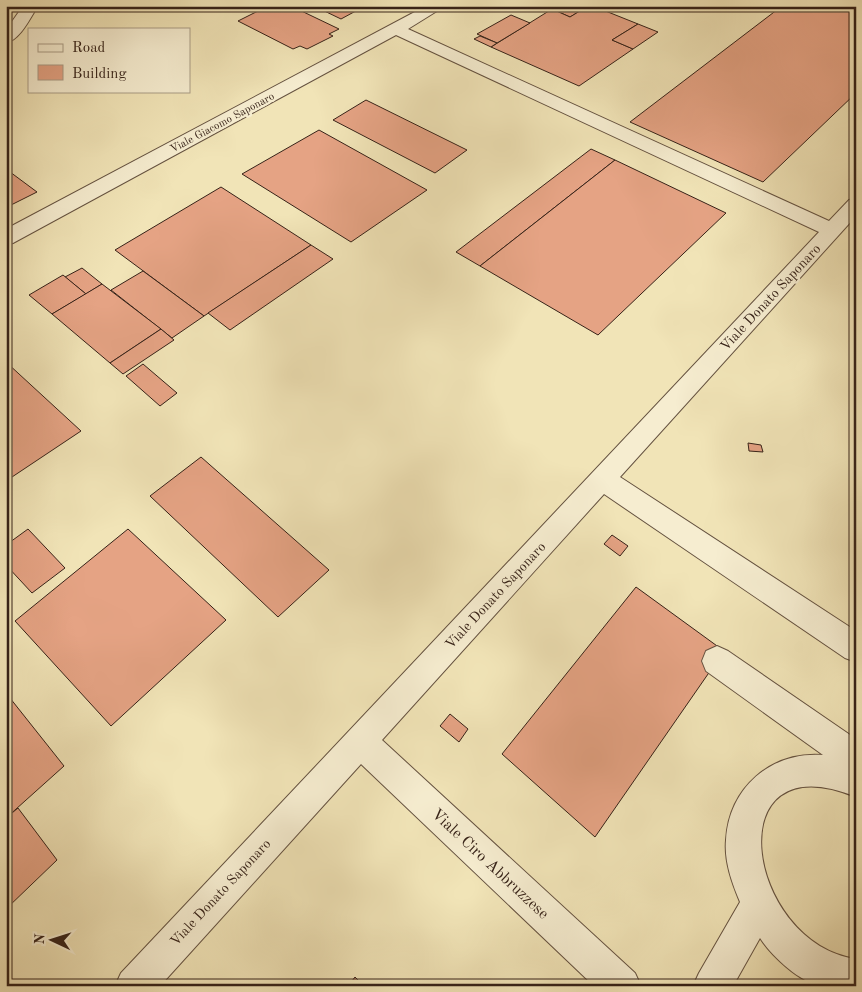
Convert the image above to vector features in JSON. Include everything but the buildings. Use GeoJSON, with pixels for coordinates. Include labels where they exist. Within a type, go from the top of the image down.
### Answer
{"type":"FeatureCollection","features":[{"type":"Feature","properties":{"kind":"street"},"geometry":{"type":"LineString","coordinates":[[6,38],[13,32],[31,6]]}},
{"type":"Feature","properties":{"kind":"street","name":"Viale Giacomo Saponaro"},"geometry":{"type":"LineString","coordinates":[[6,238],[438,6]]}},
{"type":"Feature","properties":{"kind":"street"},"geometry":{"type":"LineString","coordinates":[[396,28],[832,230]]}},
{"type":"Feature","properties":{"kind":"street","name":"Viale Donato Saponaro"},"geometry":{"type":"LineString","coordinates":[[134,986],[856,204]]}},
{"type":"Feature","properties":{"kind":"street"},"geometry":{"type":"LineString","coordinates":[[602,479],[856,648]]}},
{"type":"Feature","properties":{"kind":"street"},"geometry":{"type":"LineString","coordinates":[[717,661],[853,768]]}},
{"type":"Feature","properties":{"kind":"street","name":"Viale Ciro Abbruzzese"},"geometry":{"type":"LineString","coordinates":[[360,741],[622,986]]}},
{"type":"Feature","properties":{"kind":"street"},"geometry":{"type":"LineString","coordinates":[[853,768],[789,773],[766,786],[750,808],[743,836],[746,870],[759,905],[780,936],[809,961],[841,976],[856,978]]}},
{"type":"Feature","properties":{"kind":"street"},"geometry":{"type":"LineString","coordinates":[[712,986],[759,905]]}}]}
